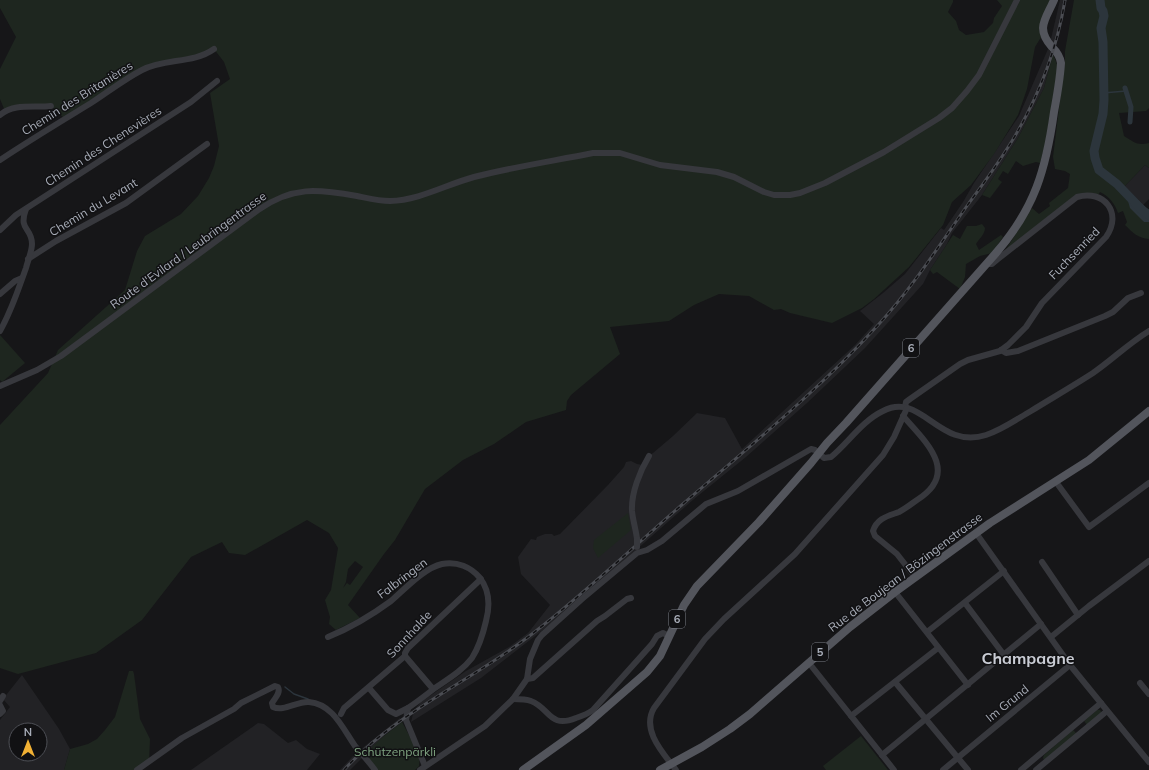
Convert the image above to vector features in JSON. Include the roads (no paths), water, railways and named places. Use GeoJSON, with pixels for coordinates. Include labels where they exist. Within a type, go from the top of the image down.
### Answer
{"type":"FeatureCollection","features":[{"type":"Feature","properties":{"kind":"main road","name":"6"},"geometry":{"type":"LineString","coordinates":[[523,770],[586,725],[642,678],[656,662],[684,605],[697,586],[759,522],[1008,239],[1023,217],[1033,197],[1044,165],[1050,136],[1061,63],[1058,54],[1046,40],[1042,31],[1054,0]]}},
{"type":"Feature","properties":{"kind":"main road","name":"Rue de Boujean / Bözingenstrasse"},"geometry":{"type":"LineString","coordinates":[[660,770],[674,767],[736,725],[850,627],[895,592],[976,533],[1056,482],[1098,453],[1149,411]]}},
{"type":"Feature","properties":{"kind":"street","name":"Route d'Evilard / Leubringentrasse"},"geometry":{"type":"LineString","coordinates":[[0,386],[42,367],[71,349],[258,210],[269,203],[295,192],[317,190],[376,200],[404,200],[422,196],[473,177],[593,154],[620,153],[660,165],[717,172],[734,177],[764,192],[774,195],[790,195],[800,193],[825,182],[900,143],[952,108],[967,91],[981,70],[1016,0]]}},
{"type":"Feature","properties":{"kind":"street","name":"Chemin des Britanières"},"geometry":{"type":"LineString","coordinates":[[0,160],[94,101],[116,84],[143,69],[171,61],[194,59],[204,56],[214,49]]}},
{"type":"Feature","properties":{"kind":"street","name":"Chemin des Chenevières"},"geometry":{"type":"LineString","coordinates":[[0,230],[16,215],[191,102],[217,81]]}},
{"type":"Feature","properties":{"kind":"street"},"geometry":{"type":"LineString","coordinates":[[0,115],[23,106],[51,106]]}},
{"type":"Feature","properties":{"kind":"street","name":"Chemin du Levant"},"geometry":{"type":"LineString","coordinates":[[28,259],[56,241],[126,203],[207,144]]}},
{"type":"Feature","properties":{"kind":"street","name":"Fuchsenried"},"geometry":{"type":"LineString","coordinates":[[985,264],[992,264],[1077,198],[1089,195],[1097,197],[1106,203],[1111,211],[1112,223],[1106,237],[1042,303],[1026,327],[1001,350]]}},
{"type":"Feature","properties":{"kind":"street"},"geometry":{"type":"LineString","coordinates":[[0,331],[18,294],[32,244],[31,235],[23,224],[26,209]]}},
{"type":"Feature","properties":{"kind":"street"},"geometry":{"type":"LineString","coordinates":[[6,224],[23,224]]}},
{"type":"Feature","properties":{"kind":"street"},"geometry":{"type":"LineString","coordinates":[[0,294],[15,281],[22,278]]}},
{"type":"Feature","properties":{"kind":"street"},"geometry":{"type":"LineString","coordinates":[[674,767],[654,737],[650,727],[650,715],[654,708],[705,639],[724,619],[795,554],[883,455],[904,416],[906,402],[968,360],[1001,350],[1006,354],[1018,351],[1106,316],[1113,312],[1128,298],[1140,293]]}},
{"type":"Feature","properties":{"kind":"street"},"geometry":{"type":"LineString","coordinates":[[408,708],[406,720],[423,768],[485,726],[513,699],[527,679],[530,659],[538,640],[542,635],[637,550],[647,550],[662,541],[711,501],[738,491],[811,449],[819,452],[824,458],[831,457],[878,414],[890,408],[906,407],[920,413],[942,429],[955,435],[969,438],[987,434],[1011,422],[1092,373],[1149,331]]}},
{"type":"Feature","properties":{"kind":"street"},"geometry":{"type":"LineString","coordinates":[[904,416],[928,445],[934,456],[938,476],[935,484],[927,494],[902,510],[882,518],[876,525],[874,531],[875,536],[902,560],[915,577]]}},
{"type":"Feature","properties":{"kind":"street"},"geometry":{"type":"LineString","coordinates":[[637,550],[632,502],[641,472],[648,456]]}},
{"type":"Feature","properties":{"kind":"street"},"geometry":{"type":"LineString","coordinates":[[1056,482],[1088,527],[1149,483]]}},
{"type":"Feature","properties":{"kind":"street"},"geometry":{"type":"LineString","coordinates":[[976,533],[1070,665],[1149,762]]}},
{"type":"Feature","properties":{"kind":"street"},"geometry":{"type":"LineString","coordinates":[[1051,637],[1078,614],[1149,561]]}},
{"type":"Feature","properties":{"kind":"street"},"geometry":{"type":"LineString","coordinates":[[1042,562],[1078,614]]}},
{"type":"Feature","properties":{"kind":"street","name":"Falbringen"},"geometry":{"type":"LineString","coordinates":[[328,637],[351,626],[376,611],[420,576],[435,567],[448,564],[460,565],[472,571],[481,579]]}},
{"type":"Feature","properties":{"kind":"street"},"geometry":{"type":"LineString","coordinates":[[927,632],[1004,571]]}},
{"type":"Feature","properties":{"kind":"street"},"geometry":{"type":"LineString","coordinates":[[396,714],[408,708],[463,668],[472,657],[478,646],[487,618],[489,602],[481,579]]}},
{"type":"Feature","properties":{"kind":"street","name":"Sonnhalde"},"geometry":{"type":"LineString","coordinates":[[341,714],[344,708],[370,688],[405,656],[408,648],[481,579]]}},
{"type":"Feature","properties":{"kind":"street"},"geometry":{"type":"LineString","coordinates":[[895,592],[968,685]]}},
{"type":"Feature","properties":{"kind":"street"},"geometry":{"type":"LineString","coordinates":[[527,679],[533,678],[597,621],[631,598]]}},
{"type":"Feature","properties":{"kind":"street"},"geometry":{"type":"LineString","coordinates":[[965,603],[1004,655]]}},
{"type":"Feature","properties":{"kind":"street"},"geometry":{"type":"LineString","coordinates":[[882,755],[1041,624]]}},
{"type":"Feature","properties":{"kind":"street"},"geometry":{"type":"LineString","coordinates":[[513,699],[531,701],[552,718],[560,722],[572,720],[585,715],[592,710],[652,644],[657,636],[663,633],[669,636]]}},
{"type":"Feature","properties":{"kind":"street"},"geometry":{"type":"LineString","coordinates":[[851,716],[938,648]]}},
{"type":"Feature","properties":{"kind":"street"},"geometry":{"type":"LineString","coordinates":[[405,656],[433,689]]}},
{"type":"Feature","properties":{"kind":"street"},"geometry":{"type":"LineString","coordinates":[[809,663],[894,770]]}},
{"type":"Feature","properties":{"kind":"street","name":"Im Grund"},"geometry":{"type":"LineString","coordinates":[[943,770],[1070,665]]}},
{"type":"Feature","properties":{"kind":"street"},"geometry":{"type":"LineString","coordinates":[[895,682],[968,770]]}},
{"type":"Feature","properties":{"kind":"street"},"geometry":{"type":"LineString","coordinates":[[1140,683],[1149,694]]}},
{"type":"Feature","properties":{"kind":"street"},"geometry":{"type":"LineString","coordinates":[[137,770],[149,763],[182,738],[234,709],[241,703],[275,686],[279,689],[278,694],[272,703],[273,708],[278,709],[308,702],[324,707],[336,718],[375,770]]}},
{"type":"Feature","properties":{"kind":"street"},"geometry":{"type":"LineString","coordinates":[[370,688],[388,710],[406,720]]}},
{"type":"Feature","properties":{"kind":"street"},"geometry":{"type":"LineString","coordinates":[[1022,770],[1101,704]]}},
{"type":"Feature","properties":{"kind":"street"},"geometry":{"type":"LineString","coordinates":[[0,705],[3,711],[0,714]]}},
{"type":"Feature","properties":{"kind":"street"},"geometry":{"type":"LineString","coordinates":[[1036,770],[1044,768],[1107,711]]}},
{"type":"Feature","properties":{"kind":"street"},"geometry":{"type":"LineString","coordinates":[[1036,758],[1044,768]]}},
{"type":"Feature","properties":{"kind":"street"},"geometry":{"type":"LineString","coordinates":[[146,770],[149,763]]}},
{"type":"Feature","properties":{"kind":"waterway"},"geometry":{"type":"LineString","coordinates":[[1100,0],[1104,16],[1101,28],[1103,42],[1104,100],[1103,114],[1094,151],[1095,158],[1099,170],[1117,184],[1143,211],[1149,215]]}},
{"type":"Feature","properties":{"kind":"waterway"},"geometry":{"type":"LineString","coordinates":[[1125,88],[1131,107],[1130,122]]}},
{"type":"Feature","properties":{"kind":"waterway"},"geometry":{"type":"LineString","coordinates":[[1103,93],[1126,91]]}},
{"type":"Feature","properties":{"kind":"waterway"},"geometry":{"type":"LineString","coordinates":[[285,687],[294,694],[308,699]]}},
{"type":"Feature","properties":{"kind":"railway"},"geometry":{"type":"LineString","coordinates":[[344,770],[365,749],[387,731],[435,698],[509,651],[571,602],[784,417],[832,372],[879,324],[926,265],[997,165],[1012,141],[1030,108],[1052,55],[1065,0]]}},
{"type":"Feature","properties":{"kind":"district","name":"Champagne"},"geometry":{"type":"Point","coordinates":[1028,658]}},
{"type":"Feature","properties":{"kind":"park label","name":"Schützenpärkli"},"geometry":{"type":"Point","coordinates":[395,751]}}]}
